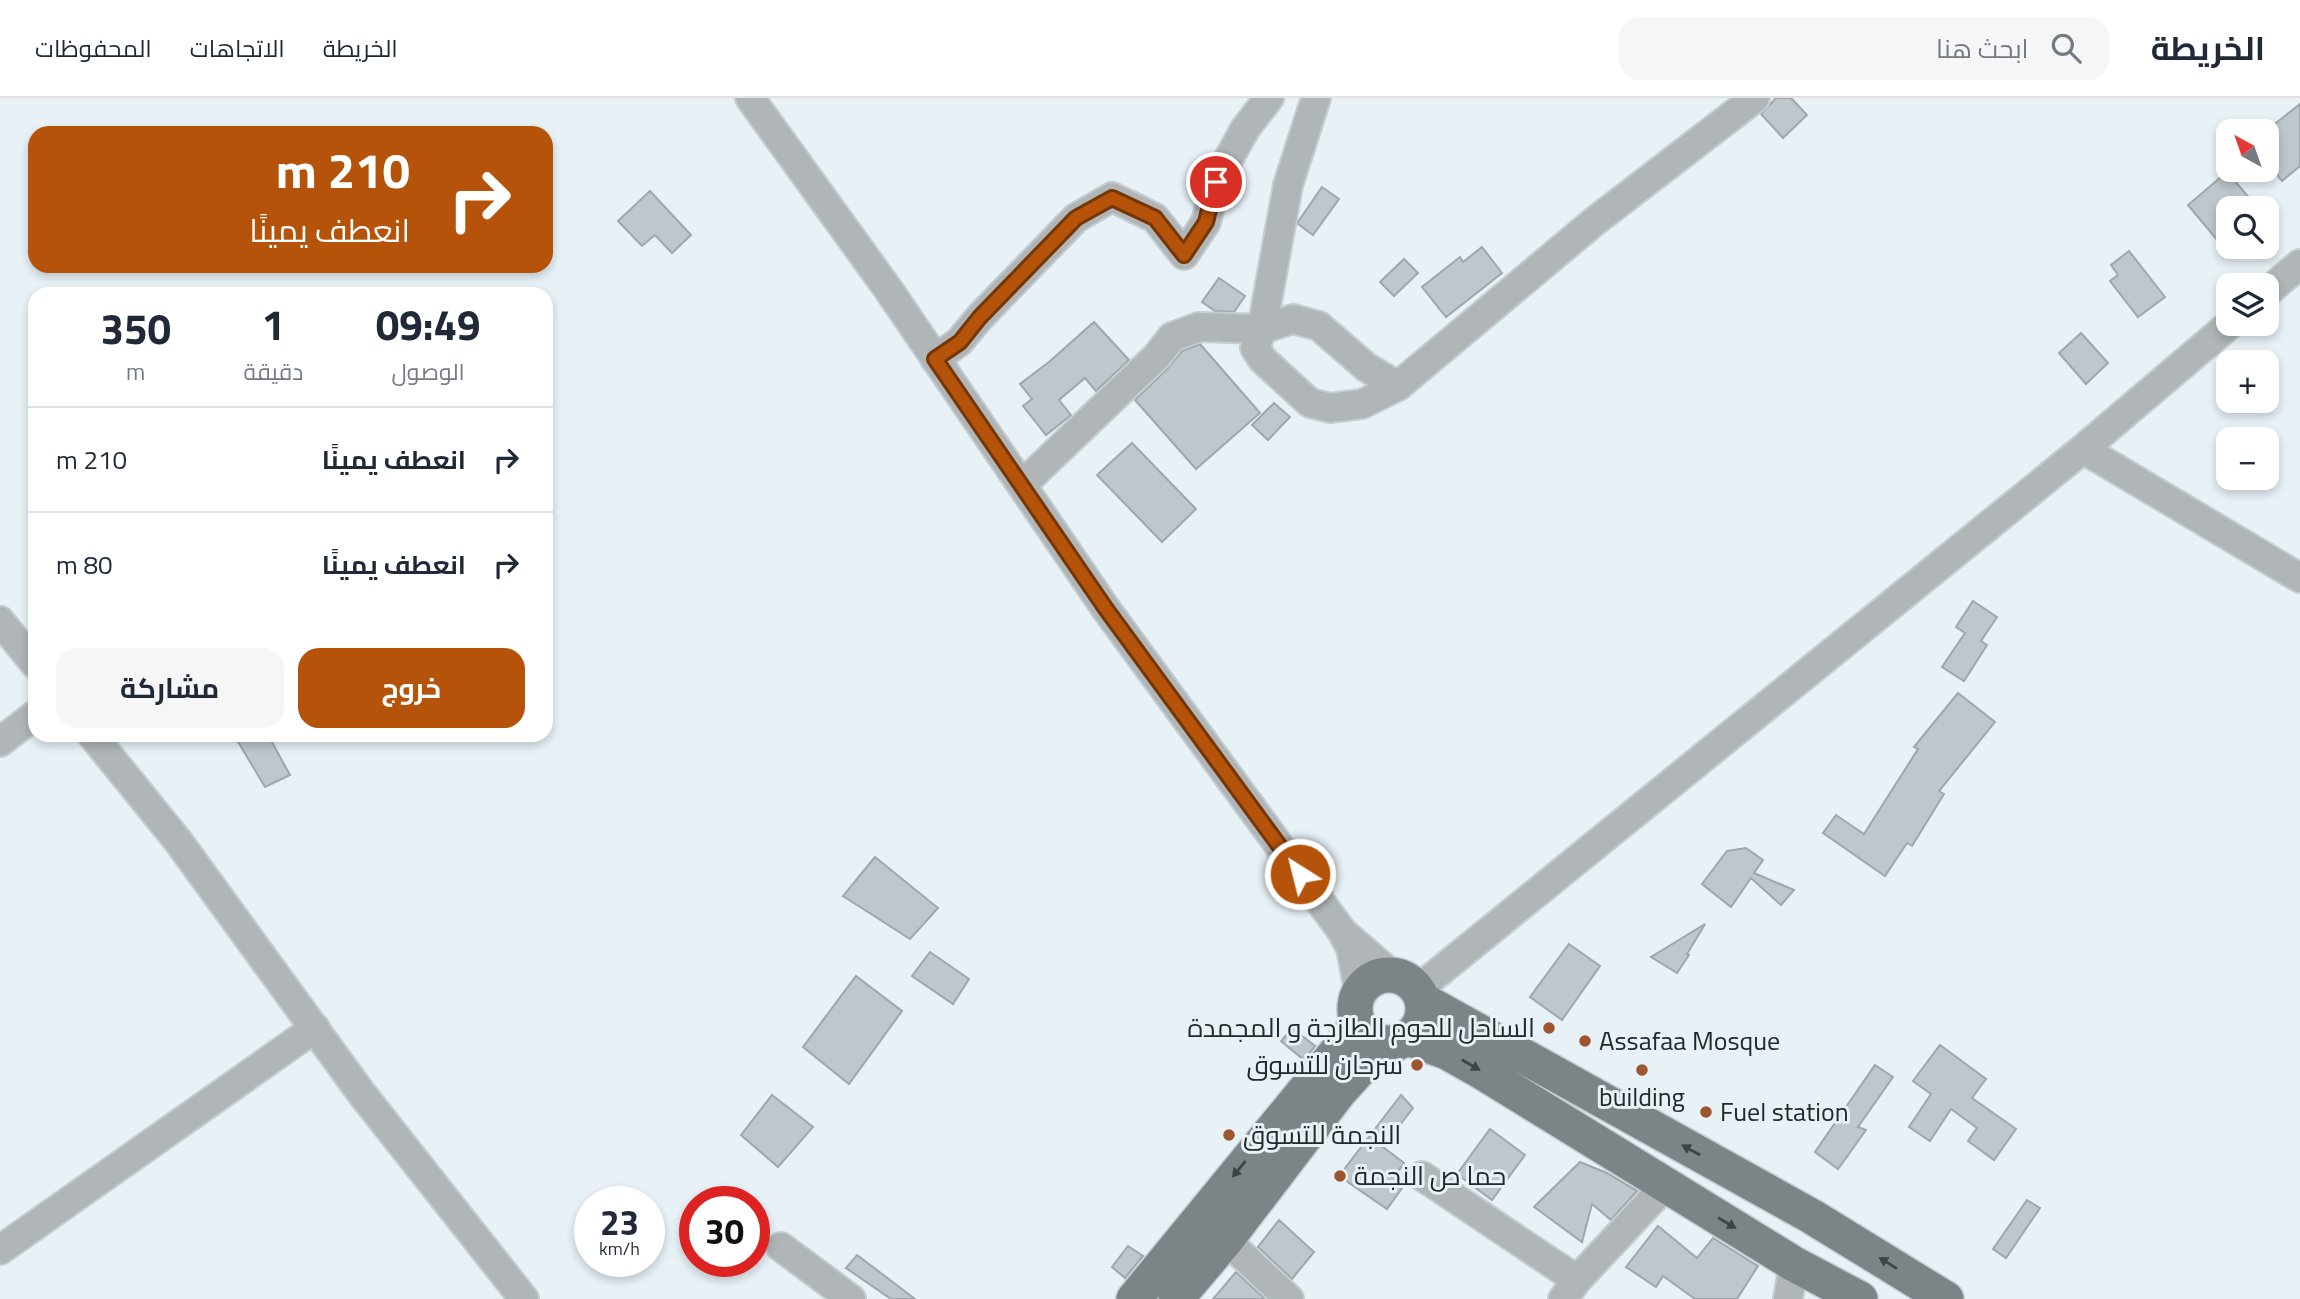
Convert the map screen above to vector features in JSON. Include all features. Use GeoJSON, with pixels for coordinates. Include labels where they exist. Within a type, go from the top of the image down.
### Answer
{"type":"FeatureCollection","features":[{"type":"Feature","properties":{"kind":"main road"},"geometry":{"type":"LineString","coordinates":[[1134,1299],[1358,1008],[1373,978],[1411,988],[1811,1216],[1946,1299]]}},
{"type":"Feature","properties":{"kind":"main road"},"geometry":{"type":"LineString","coordinates":[[1176,1299],[1226,1240],[1359,1070],[1402,1041],[1422,1020],[1411,988]]}},
{"type":"Feature","properties":{"kind":"main road"},"geometry":{"type":"LineString","coordinates":[[1358,1008],[1367,1035],[1380,1042],[1402,1041],[1447,1052],[1794,1264],[1860,1299]]}},
{"type":"Feature","properties":{"kind":"street"},"geometry":{"type":"LineString","coordinates":[[750,98],[888,289],[1106,609],[1341,930],[1352,948],[1358,1008]]}},
{"type":"Feature","properties":{"kind":"street"},"geometry":{"type":"LineString","coordinates":[[935,359],[960,342],[980,317],[1076,218],[1112,198],[1155,218],[1184,255],[1206,222],[1216,182],[1245,129],[1269,98]]}},
{"type":"Feature","properties":{"kind":"street"},"geometry":{"type":"LineString","coordinates":[[1315,98],[1288,185],[1262,329],[1255,348],[1263,360],[1310,403],[1329,408],[1362,404],[1398,386],[1594,221],[1755,98]]}},
{"type":"Feature","properties":{"kind":"street"},"geometry":{"type":"LineString","coordinates":[[2279,282],[2300,264]]}},
{"type":"Feature","properties":{"kind":"street"},"geometry":{"type":"LineString","coordinates":[[1022,485],[1157,356],[1172,337],[1199,327],[1262,329],[1293,319],[1319,326],[1366,368],[1398,386]]}},
{"type":"Feature","properties":{"kind":"street"},"geometry":{"type":"LineString","coordinates":[[1341,930],[1411,988],[2083,449],[2216,336]]}},
{"type":"Feature","properties":{"kind":"street"},"geometry":{"type":"LineString","coordinates":[[2083,449],[2300,578]]}},
{"type":"Feature","properties":{"kind":"street"},"geometry":{"type":"LineString","coordinates":[[0,621],[28,655]]}},
{"type":"Feature","properties":{"kind":"street"},"geometry":{"type":"LineString","coordinates":[[0,742],[28,720]]}},
{"type":"Feature","properties":{"kind":"street"},"geometry":{"type":"LineString","coordinates":[[98,742],[178,841],[362,1094],[524,1299]]}},
{"type":"Feature","properties":{"kind":"street"},"geometry":{"type":"LineString","coordinates":[[0,1250],[315,1028]]}},
{"type":"Feature","properties":{"kind":"street"},"geometry":{"type":"LineString","coordinates":[[1422,1176],[1570,1290],[1665,1186]]}},
{"type":"Feature","properties":{"kind":"street"},"geometry":{"type":"LineString","coordinates":[[1226,1240],[1289,1299]]}},
{"type":"Feature","properties":{"kind":"street"},"geometry":{"type":"LineString","coordinates":[[781,1247],[851,1299]]}},
{"type":"Feature","properties":{"kind":"street"},"geometry":{"type":"LineString","coordinates":[[1788,1299],[1794,1264]]}},
{"type":"Feature","properties":{"kind":"building"},"geometry":{"type":"Polygon","coordinates":[[[1776,98],[1791,98],[1807,115],[1783,138],[1761,114],[1776,98]]]}},
{"type":"Feature","properties":{"kind":"building"},"geometry":{"type":"Polygon","coordinates":[[[2300,104],[2300,166],[2282,181],[2279,177],[2279,121],[2300,104]]]}},
{"type":"Feature","properties":{"kind":"building"},"geometry":{"type":"Polygon","coordinates":[[[2216,181],[2236,182],[2248,196],[2216,196],[2216,239],[2188,205],[2216,181]]]}},
{"type":"Feature","properties":{"kind":"building"},"geometry":{"type":"Polygon","coordinates":[[[1322,187],[1339,199],[1313,235],[1298,222],[1322,187]]]}},
{"type":"Feature","properties":{"kind":"building"},"geometry":{"type":"Polygon","coordinates":[[[650,191],[691,235],[672,253],[655,235],[642,246],[618,221],[650,191]]]}},
{"type":"Feature","properties":{"kind":"building"},"geometry":{"type":"Polygon","coordinates":[[[1482,247],[1502,273],[1446,317],[1422,287],[1460,257],[1463,262],[1482,247]]]}},
{"type":"Feature","properties":{"kind":"building"},"geometry":{"type":"Polygon","coordinates":[[[2129,251],[2165,297],[2138,317],[2110,281],[2118,275],[2111,265],[2129,251]]]}},
{"type":"Feature","properties":{"kind":"building"},"geometry":{"type":"Polygon","coordinates":[[[1404,259],[1418,273],[1394,296],[1380,282],[1404,259]]]}},
{"type":"Feature","properties":{"kind":"building"},"geometry":{"type":"Polygon","coordinates":[[[1219,278],[1245,296],[1234,312],[1215,311],[1202,302],[1219,278]]]}},
{"type":"Feature","properties":{"kind":"building"},"geometry":{"type":"Polygon","coordinates":[[[1094,322],[1129,360],[1096,391],[1085,378],[1059,400],[1071,415],[1046,435],[1023,406],[1032,399],[1020,384],[1094,322]]]}},
{"type":"Feature","properties":{"kind":"building"},"geometry":{"type":"Polygon","coordinates":[[[2081,333],[2108,363],[2086,384],[2059,353],[2081,333]]]}},
{"type":"Feature","properties":{"kind":"building"},"geometry":{"type":"Polygon","coordinates":[[[1200,344],[1260,413],[1196,469],[1135,400],[1182,351],[1200,344]]]}},
{"type":"Feature","properties":{"kind":"building"},"geometry":{"type":"Polygon","coordinates":[[[1274,403],[1290,417],[1268,440],[1252,425],[1274,403]]]}},
{"type":"Feature","properties":{"kind":"building"},"geometry":{"type":"Polygon","coordinates":[[[1132,443],[1196,509],[1162,542],[1097,475],[1132,443]]]}},
{"type":"Feature","properties":{"kind":"building"},"geometry":{"type":"Polygon","coordinates":[[[1973,601],[1997,617],[1981,641],[1987,645],[1964,681],[1942,667],[1965,633],[1956,627],[1973,601]]]}},
{"type":"Feature","properties":{"kind":"building"},"geometry":{"type":"Polygon","coordinates":[[[1958,693],[1995,722],[1939,791],[1944,794],[1912,846],[1907,843],[1885,876],[1823,833],[1836,815],[1864,834],[1918,749],[1914,747],[1958,693]]]}},
{"type":"Feature","properties":{"kind":"building"},"geometry":{"type":"Polygon","coordinates":[[[238,742],[272,742],[290,775],[265,787],[238,742]]]}},
{"type":"Feature","properties":{"kind":"building"},"geometry":{"type":"Polygon","coordinates":[[[1746,848],[1763,860],[1754,873],[1794,890],[1781,905],[1751,878],[1731,907],[1702,884],[1727,851],[1746,848]]]}},
{"type":"Feature","properties":{"kind":"building"},"geometry":{"type":"Polygon","coordinates":[[[875,857],[938,908],[910,939],[843,896],[875,857]]]}},
{"type":"Feature","properties":{"kind":"building"},"geometry":{"type":"Polygon","coordinates":[[[1705,924],[1677,973],[1651,957],[1705,924]]]}},
{"type":"Feature","properties":{"kind":"building"},"geometry":{"type":"Polygon","coordinates":[[[1569,944],[1600,966],[1562,1020],[1530,997],[1569,944]]]}},
{"type":"Feature","properties":{"kind":"building"},"geometry":{"type":"Polygon","coordinates":[[[930,952],[969,979],[953,1004],[912,976],[930,952]]]}},
{"type":"Feature","properties":{"kind":"building"},"geometry":{"type":"Polygon","coordinates":[[[856,976],[902,1011],[849,1084],[803,1047],[856,976]]]}},
{"type":"Feature","properties":{"kind":"building"},"geometry":{"type":"Polygon","coordinates":[[[1292,1028],[1315,1046],[1304,1060],[1281,1041],[1292,1028]]]}},
{"type":"Feature","properties":{"kind":"building"},"geometry":{"type":"Polygon","coordinates":[[[1940,1045],[1986,1079],[1972,1098],[2016,1129],[1994,1160],[1968,1141],[1977,1128],[1951,1109],[1930,1141],[1909,1127],[1931,1094],[1913,1081],[1940,1045]]]}},
{"type":"Feature","properties":{"kind":"building"},"geometry":{"type":"Polygon","coordinates":[[[1875,1065],[1893,1077],[1858,1127],[1866,1130],[1838,1169],[1815,1152],[1875,1065]]]}},
{"type":"Feature","properties":{"kind":"building"},"geometry":{"type":"Polygon","coordinates":[[[772,1095],[813,1127],[778,1167],[741,1135],[772,1095]]]}},
{"type":"Feature","properties":{"kind":"building"},"geometry":{"type":"Polygon","coordinates":[[[1401,1095],[1413,1108],[1383,1147],[1404,1163],[1398,1172],[1406,1177],[1407,1181],[1387,1209],[1339,1176],[1401,1095]]]}},
{"type":"Feature","properties":{"kind":"building"},"geometry":{"type":"Polygon","coordinates":[[[1490,1129],[1525,1155],[1492,1200],[1457,1174],[1490,1129]]]}},
{"type":"Feature","properties":{"kind":"building"},"geometry":{"type":"Polygon","coordinates":[[[1580,1162],[1607,1173],[1637,1191],[1611,1220],[1592,1204],[1582,1242],[1534,1207],[1580,1162]]]}},
{"type":"Feature","properties":{"kind":"building"},"geometry":{"type":"Polygon","coordinates":[[[2027,1200],[2040,1208],[2006,1258],[1993,1249],[2027,1200]]]}},
{"type":"Feature","properties":{"kind":"building"},"geometry":{"type":"Polygon","coordinates":[[[1279,1220],[1314,1252],[1292,1279],[1258,1247],[1279,1220]]]}},
{"type":"Feature","properties":{"kind":"building"},"geometry":{"type":"Polygon","coordinates":[[[1658,1226],[1697,1258],[1713,1238],[1758,1266],[1737,1299],[1695,1299],[1663,1276],[1656,1287],[1626,1267],[1658,1226]]]}},
{"type":"Feature","properties":{"kind":"building"},"geometry":{"type":"Polygon","coordinates":[[[1128,1246],[1143,1256],[1125,1278],[1112,1267],[1128,1246]]]}},
{"type":"Feature","properties":{"kind":"building"},"geometry":{"type":"Polygon","coordinates":[[[857,1255],[915,1299],[891,1299],[846,1268],[857,1255]]]}},
{"type":"Feature","properties":{"kind":"building"},"geometry":{"type":"Polygon","coordinates":[[[1236,1272],[1265,1299],[1213,1299],[1236,1272]]]}},
{"type":"Feature","properties":{"kind":"place","name":"الساحل للحوم الطازجة و المجمدة"},"geometry":{"type":"Point","coordinates":[1549,1028]}},
{"type":"Feature","properties":{"kind":"place","name":"Assafaa Mosque"},"geometry":{"type":"Point","coordinates":[1585,1041]}},
{"type":"Feature","properties":{"kind":"place","name":"سرحان للتسوق"},"geometry":{"type":"Point","coordinates":[1417,1065]}},
{"type":"Feature","properties":{"kind":"place","name":"building"},"geometry":{"type":"Point","coordinates":[1642,1070]}},
{"type":"Feature","properties":{"kind":"place","name":"Fuel station"},"geometry":{"type":"Point","coordinates":[1706,1112]}},
{"type":"Feature","properties":{"kind":"place","name":"النجمة للتسوق"},"geometry":{"type":"Point","coordinates":[1229,1135]}},
{"type":"Feature","properties":{"kind":"place","name":"حما ص النجمة"},"geometry":{"type":"Point","coordinates":[1340,1176]}},
{"type":"Feature","properties":{"kind":"route"},"geometry":{"type":"LineString","coordinates":[[1216,182],[1206,222],[1184,255],[1155,218],[1112,198],[1076,218],[980,317],[960,342],[935,359],[1106,609],[1300,874]]}}]}
